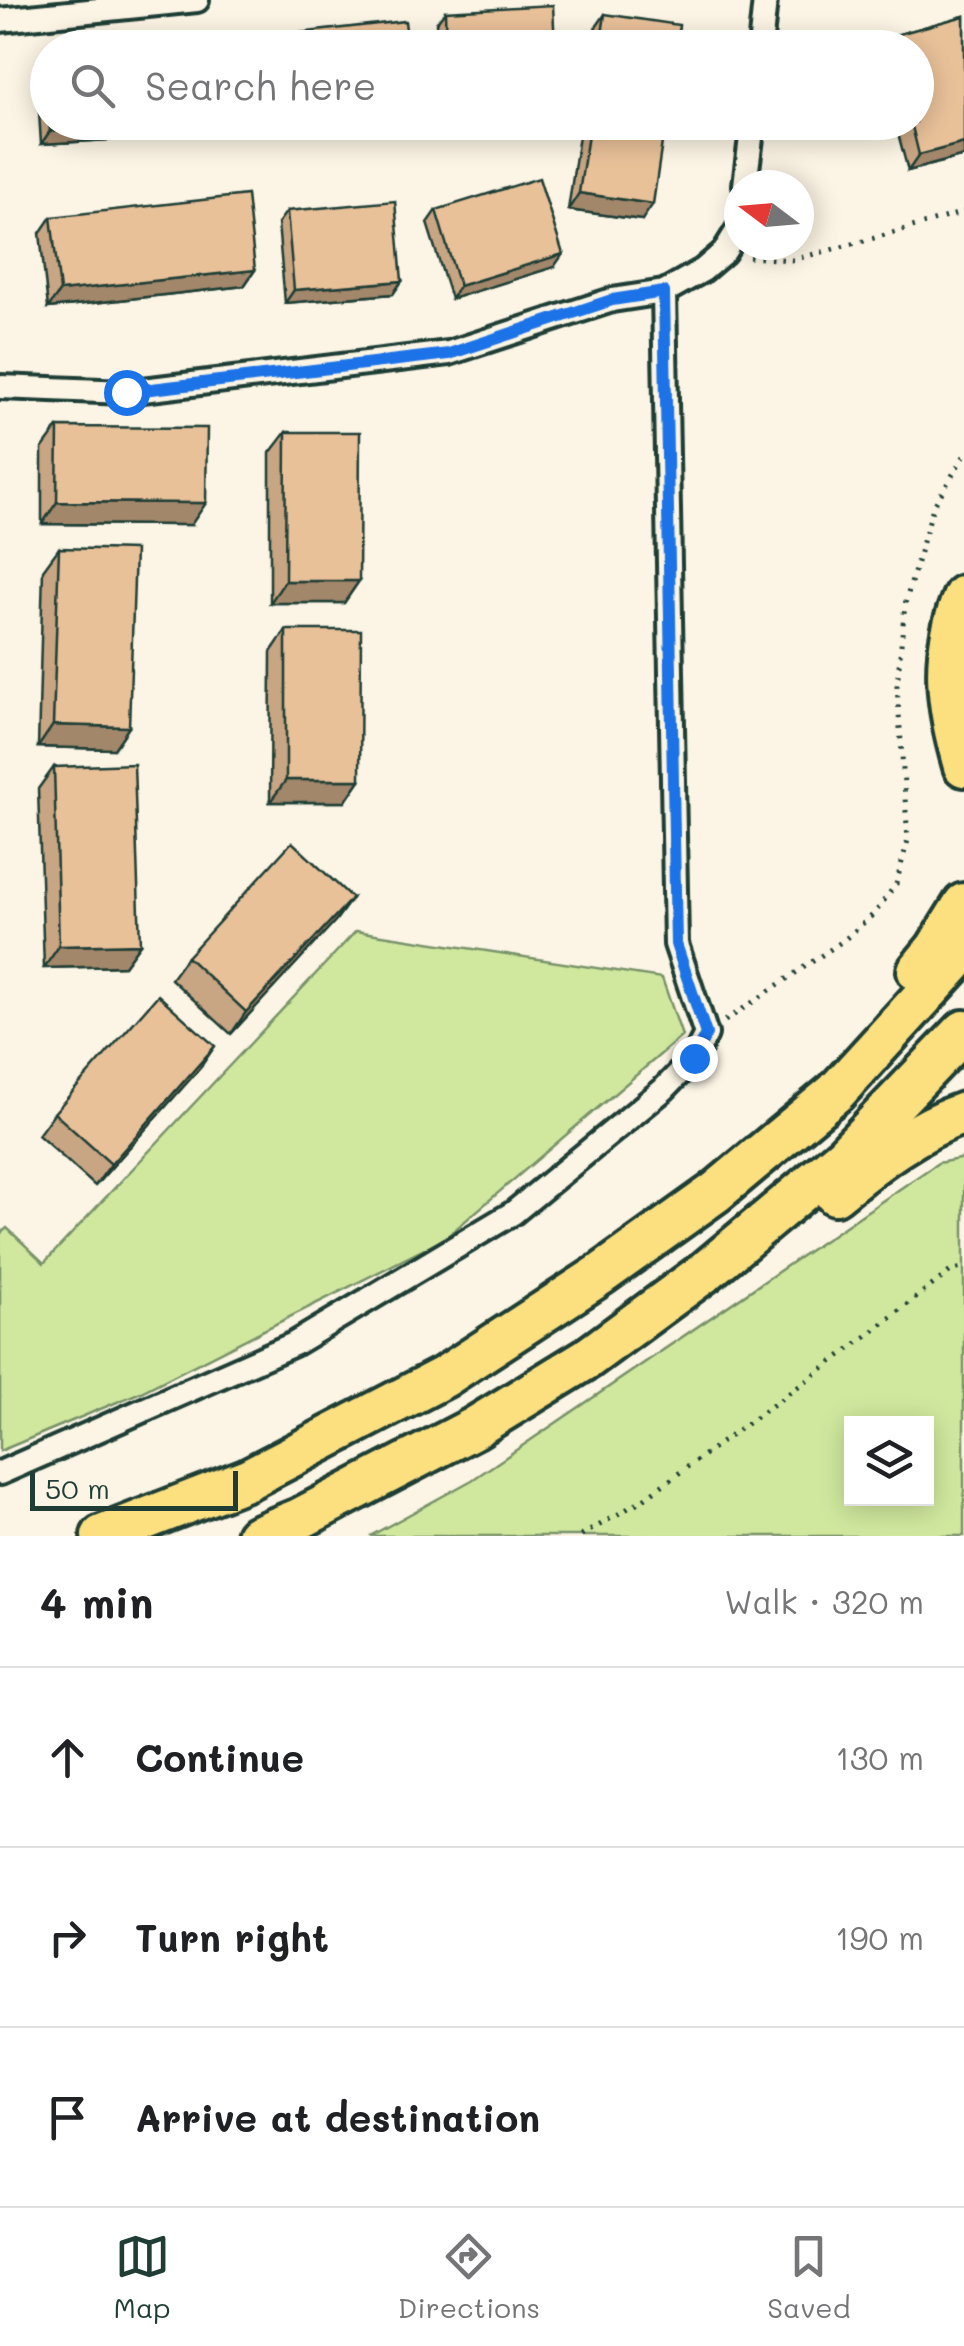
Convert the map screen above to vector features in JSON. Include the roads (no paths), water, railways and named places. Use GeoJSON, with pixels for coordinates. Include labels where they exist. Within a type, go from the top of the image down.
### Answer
{"type":"FeatureCollection","features":[{"type":"Feature","properties":{"kind":"highway"},"geometry":{"type":"LineString","coordinates":[[964,596],[947,658],[950,716],[964,766]]}},
{"type":"Feature","properties":{"kind":"highway"},"geometry":{"type":"LineString","coordinates":[[716,1192],[766,1131],[902,990],[936,949],[964,904]]}},
{"type":"Feature","properties":{"kind":"highway"},"geometry":{"type":"LineString","coordinates":[[102,1536],[248,1479],[444,1377],[600,1275],[716,1192],[836,1092],[964,952]]}},
{"type":"Feature","properties":{"kind":"highway"},"geometry":{"type":"LineString","coordinates":[[257,1536],[299,1519],[474,1428],[588,1358],[704,1272],[844,1156],[964,1031]]}},
{"type":"Feature","properties":{"kind":"highway"},"geometry":{"type":"LineString","coordinates":[[676,1293],[755,1260],[860,1173],[936,1122],[964,1113]]}},
{"type":"Feature","properties":{"kind":"street"},"geometry":{"type":"LineString","coordinates":[[0,20],[197,0]]}},
{"type":"Feature","properties":{"kind":"street"},"geometry":{"type":"LineString","coordinates":[[762,30],[765,0]]}},
{"type":"Feature","properties":{"kind":"street"},"geometry":{"type":"LineString","coordinates":[[746,170],[750,140]]}},
{"type":"Feature","properties":{"kind":"street"},"geometry":{"type":"LineString","coordinates":[[0,388],[126,392],[449,354],[612,300],[664,292],[703,270],[724,252]]}},
{"type":"Feature","properties":{"kind":"street"},"geometry":{"type":"LineString","coordinates":[[0,1473],[294,1344],[512,1213],[663,1090],[694,1058],[706,1034],[676,944],[664,292]]}}]}
